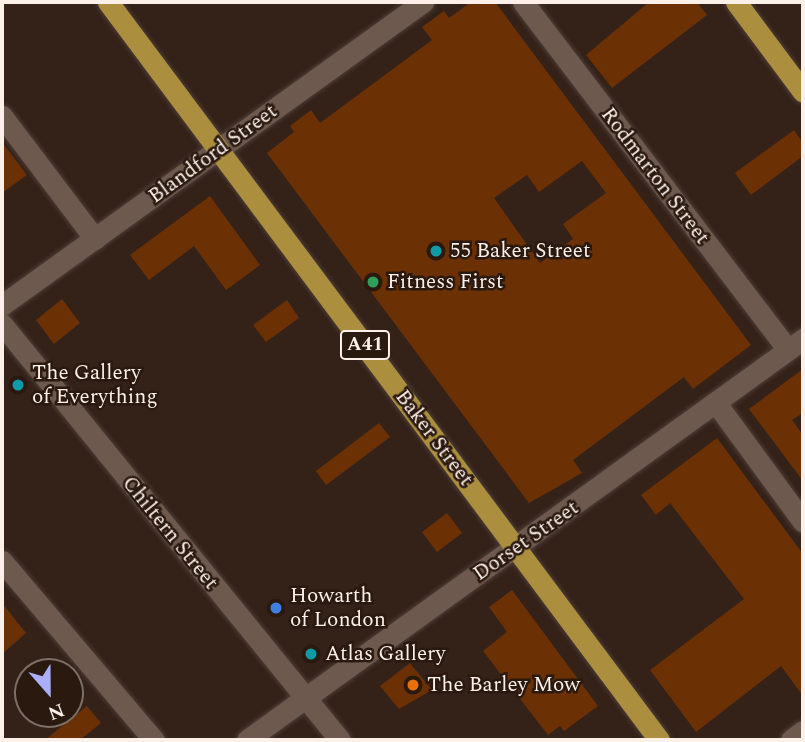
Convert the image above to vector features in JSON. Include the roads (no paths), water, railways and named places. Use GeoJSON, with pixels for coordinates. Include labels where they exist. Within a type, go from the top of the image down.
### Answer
{"type":"FeatureCollection","features":[{"type":"Feature","properties":{"kind":"main road","name":"Baker Street"},"geometry":{"type":"LineString","coordinates":[[107,2],[659,740]]}},
{"type":"Feature","properties":{"kind":"main road"},"geometry":{"type":"LineString","coordinates":[[736,2],[803,92]]}},
{"type":"Feature","properties":{"kind":"street","name":"Blandford Street"},"geometry":{"type":"LineString","coordinates":[[2,305],[423,2]]}},
{"type":"Feature","properties":{"kind":"street","name":"Rodmarton Street"},"geometry":{"type":"LineString","coordinates":[[523,2],[796,344]]}},
{"type":"Feature","properties":{"kind":"street"},"geometry":{"type":"LineString","coordinates":[[2,116],[95,239]]}},
{"type":"Feature","properties":{"kind":"street","name":"Chiltern Street"},"geometry":{"type":"LineString","coordinates":[[2,324],[340,740]]}},
{"type":"Feature","properties":{"kind":"street","name":"Dorset Street"},"geometry":{"type":"LineString","coordinates":[[247,740],[517,549],[796,344]]}},
{"type":"Feature","properties":{"kind":"street"},"geometry":{"type":"LineString","coordinates":[[716,403],[803,522]]}},
{"type":"Feature","properties":{"kind":"street"},"geometry":{"type":"LineString","coordinates":[[2,561],[154,740]]}},
{"type":"Feature","properties":{"kind":"street"},"geometry":{"type":"LineString","coordinates":[[791,740],[803,731]]}},
{"type":"Feature","properties":{"kind":"place","name":"55 Baker Street"},"geometry":{"type":"Point","coordinates":[436,251]}},
{"type":"Feature","properties":{"kind":"place","name":"Fitness First"},"geometry":{"type":"Point","coordinates":[373,282]}},
{"type":"Feature","properties":{"kind":"place","name":"The Gallery of Everything"},"geometry":{"type":"Point","coordinates":[18,385]}},
{"type":"Feature","properties":{"kind":"place","name":"Howarth of London"},"geometry":{"type":"Point","coordinates":[276,608]}},
{"type":"Feature","properties":{"kind":"place","name":"Atlas Gallery"},"geometry":{"type":"Point","coordinates":[311,654]}},
{"type":"Feature","properties":{"kind":"place","name":"The Barley Mow"},"geometry":{"type":"Point","coordinates":[413,685]}}]}
